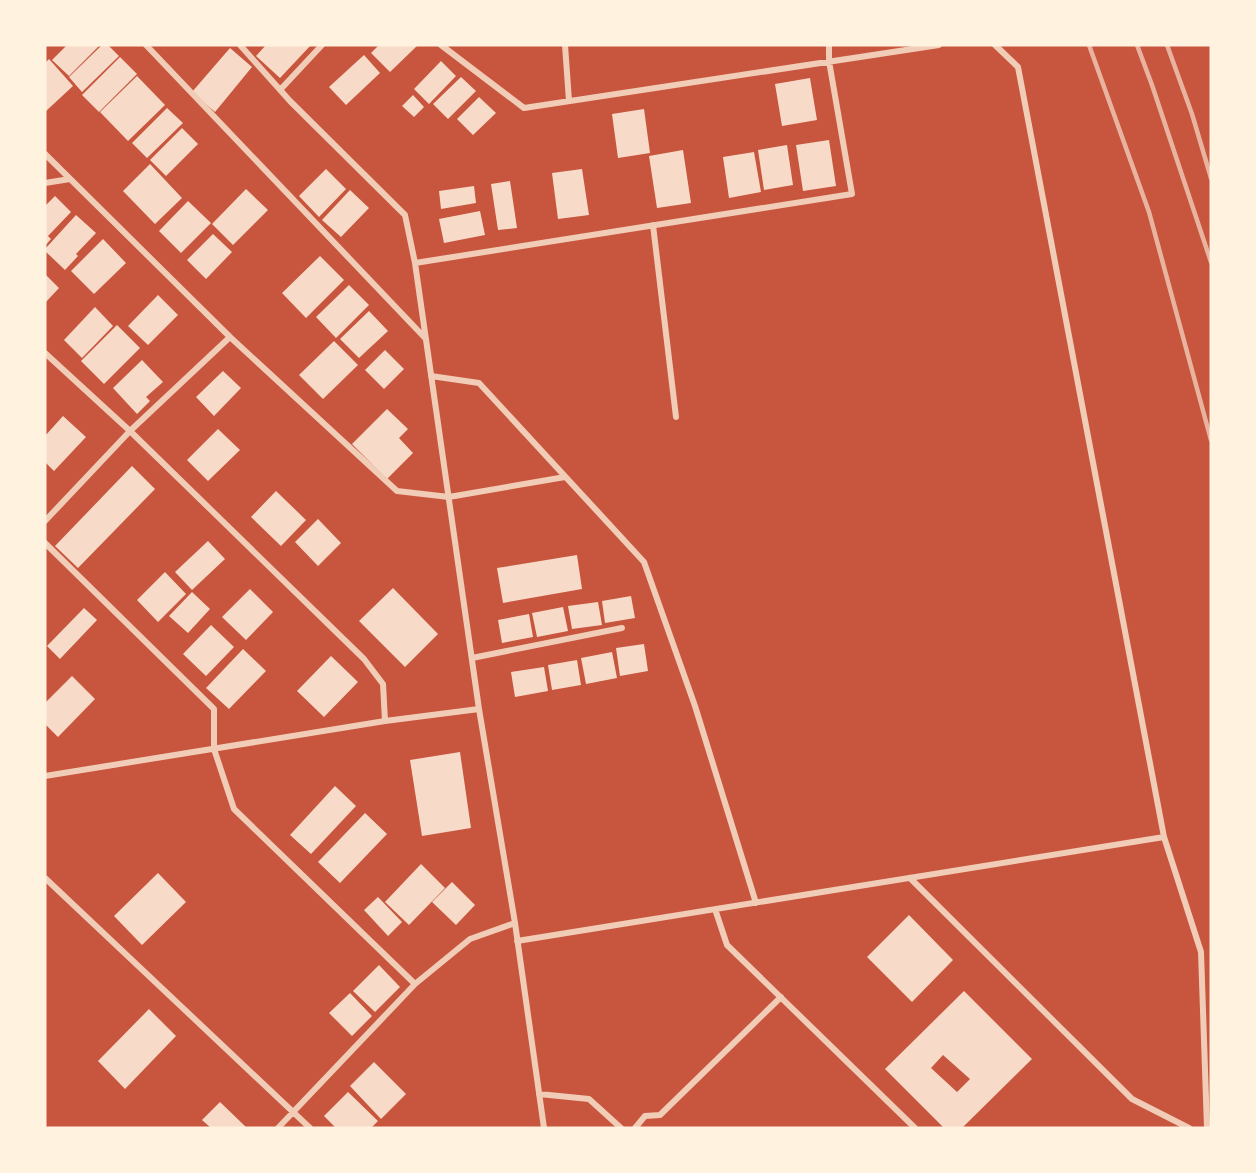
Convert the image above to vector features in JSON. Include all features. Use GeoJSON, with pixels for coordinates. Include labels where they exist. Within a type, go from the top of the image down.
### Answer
{"type":"FeatureCollection","features":[{"type":"Feature","properties":{"kind":"street"},"geometry":{"type":"LineString","coordinates":[[146,45],[426,340]]}},
{"type":"Feature","properties":{"kind":"street"},"geometry":{"type":"LineString","coordinates":[[240,45],[280,90],[405,215],[415,263],[479,709],[517,941],[544,1128]]}},
{"type":"Feature","properties":{"kind":"street"},"geometry":{"type":"LineString","coordinates":[[280,90],[322,45]]}},
{"type":"Feature","properties":{"kind":"street"},"geometry":{"type":"LineString","coordinates":[[441,45],[524,108],[939,45]]}},
{"type":"Feature","properties":{"kind":"street"},"geometry":{"type":"LineString","coordinates":[[565,45],[569,101]]}},
{"type":"Feature","properties":{"kind":"street"},"geometry":{"type":"LineString","coordinates":[[415,263],[852,194],[829,62],[829,45]]}},
{"type":"Feature","properties":{"kind":"street"},"geometry":{"type":"LineString","coordinates":[[995,45],[1018,66],[1164,837],[1201,952],[1207,1128]]}},
{"type":"Feature","properties":{"kind":"street"},"geometry":{"type":"LineString","coordinates":[[45,154],[230,337],[397,491],[449,497],[565,477]]}},
{"type":"Feature","properties":{"kind":"street"},"geometry":{"type":"LineString","coordinates":[[45,183],[70,179]]}},
{"type":"Feature","properties":{"kind":"street"},"geometry":{"type":"LineString","coordinates":[[652,225],[676,417]]}},
{"type":"Feature","properties":{"kind":"street"},"geometry":{"type":"LineString","coordinates":[[45,521],[130,431],[230,337]]}},
{"type":"Feature","properties":{"kind":"street"},"geometry":{"type":"LineString","coordinates":[[45,353],[130,431],[364,659],[382,684],[385,721]]}},
{"type":"Feature","properties":{"kind":"street"},"geometry":{"type":"LineString","coordinates":[[431,376],[479,383],[644,562],[695,706],[756,903]]}},
{"type":"Feature","properties":{"kind":"street"},"geometry":{"type":"LineString","coordinates":[[45,543],[214,709],[214,749],[234,809],[415,984]]}},
{"type":"Feature","properties":{"kind":"street"},"geometry":{"type":"LineString","coordinates":[[472,658],[622,628]]}},
{"type":"Feature","properties":{"kind":"street"},"geometry":{"type":"LineString","coordinates":[[45,776],[385,721],[479,709]]}},
{"type":"Feature","properties":{"kind":"street"},"geometry":{"type":"LineString","coordinates":[[517,941],[1164,837]]}},
{"type":"Feature","properties":{"kind":"street"},"geometry":{"type":"LineString","coordinates":[[45,878],[310,1128]]}},
{"type":"Feature","properties":{"kind":"street"},"geometry":{"type":"LineString","coordinates":[[910,878],[1132,1099],[1189,1128]]}},
{"type":"Feature","properties":{"kind":"street"},"geometry":{"type":"LineString","coordinates":[[715,909],[727,945],[915,1128]]}},
{"type":"Feature","properties":{"kind":"street"},"geometry":{"type":"LineString","coordinates":[[278,1128],[415,984],[470,939],[514,923]]}},
{"type":"Feature","properties":{"kind":"street"},"geometry":{"type":"LineString","coordinates":[[635,1128],[645,1116],[660,1115],[781,997]]}},
{"type":"Feature","properties":{"kind":"street"},"geometry":{"type":"LineString","coordinates":[[539,1094],[589,1099],[621,1128]]}},
{"type":"Feature","properties":{"kind":"building"},"geometry":{"type":"Polygon","coordinates":[[[67,45],[100,45],[69,76],[52,60],[67,45]]]}},
{"type":"Feature","properties":{"kind":"building"},"geometry":{"type":"Polygon","coordinates":[[[102,45],[108,45],[119,56],[82,92],[69,77],[102,45]]]}},
{"type":"Feature","properties":{"kind":"building"},"geometry":{"type":"Polygon","coordinates":[[[266,45],[311,45],[280,78],[256,56],[266,45]]]}},
{"type":"Feature","properties":{"kind":"building"},"geometry":{"type":"Polygon","coordinates":[[[379,45],[418,45],[390,72],[371,53],[379,45]]]}},
{"type":"Feature","properties":{"kind":"building"},"geometry":{"type":"Polygon","coordinates":[[[230,48],[252,67],[215,112],[192,92],[230,48]]]}},
{"type":"Feature","properties":{"kind":"building"},"geometry":{"type":"Polygon","coordinates":[[[364,55],[380,73],[346,105],[329,87],[364,55]]]}},
{"type":"Feature","properties":{"kind":"building"},"geometry":{"type":"Polygon","coordinates":[[[120,57],[137,74],[99,112],[82,95],[120,57]]]}},
{"type":"Feature","properties":{"kind":"building"},"geometry":{"type":"Polygon","coordinates":[[[49,59],[73,86],[45,112],[45,63],[49,59]]]}},
{"type":"Feature","properties":{"kind":"building"},"geometry":{"type":"Polygon","coordinates":[[[441,61],[456,76],[429,104],[414,89],[441,61]]]}},
{"type":"Feature","properties":{"kind":"building"},"geometry":{"type":"Polygon","coordinates":[[[137,76],[165,105],[128,141],[100,112],[137,76]]]}},
{"type":"Feature","properties":{"kind":"building"},"geometry":{"type":"Polygon","coordinates":[[[461,77],[476,91],[448,119],[433,104],[461,77]]]}},
{"type":"Feature","properties":{"kind":"building"},"geometry":{"type":"Polygon","coordinates":[[[810,78],[817,120],[782,126],[775,84],[810,78]]]}},
{"type":"Feature","properties":{"kind":"building"},"geometry":{"type":"Polygon","coordinates":[[[413,95],[424,107],[414,117],[402,106],[413,95]]]}},
{"type":"Feature","properties":{"kind":"building"},"geometry":{"type":"Polygon","coordinates":[[[479,97],[496,113],[473,135],[457,119],[479,97]]]}},
{"type":"Feature","properties":{"kind":"building"},"geometry":{"type":"Polygon","coordinates":[[[167,108],[183,123],[147,158],[132,143],[167,108]]]}},
{"type":"Feature","properties":{"kind":"building"},"geometry":{"type":"Polygon","coordinates":[[[644,109],[650,153],[618,158],[612,114],[644,109]]]}},
{"type":"Feature","properties":{"kind":"building"},"geometry":{"type":"Polygon","coordinates":[[[182,128],[198,144],[166,176],[150,160],[182,128]]]}},
{"type":"Feature","properties":{"kind":"building"},"geometry":{"type":"Polygon","coordinates":[[[829,140],[836,186],[803,191],[796,145],[829,140]]]}},
{"type":"Feature","properties":{"kind":"building"},"geometry":{"type":"Polygon","coordinates":[[[787,145],[793,185],[764,190],[758,150],[787,145]]]}},
{"type":"Feature","properties":{"kind":"building"},"geometry":{"type":"Polygon","coordinates":[[[683,150],[691,203],[657,208],[649,156],[683,150]]]}},
{"type":"Feature","properties":{"kind":"building"},"geometry":{"type":"Polygon","coordinates":[[[754,152],[761,192],[729,198],[723,157],[754,152]]]}},
{"type":"Feature","properties":{"kind":"building"},"geometry":{"type":"Polygon","coordinates":[[[150,164],[182,198],[155,224],[123,191],[150,164]]]}},
{"type":"Feature","properties":{"kind":"building"},"geometry":{"type":"Polygon","coordinates":[[[326,169],[346,189],[319,217],[299,196],[326,169]]]}},
{"type":"Feature","properties":{"kind":"building"},"geometry":{"type":"Polygon","coordinates":[[[582,169],[589,215],[558,219],[552,173],[582,169]]]}},
{"type":"Feature","properties":{"kind":"building"},"geometry":{"type":"Polygon","coordinates":[[[510,181],[517,228],[498,230],[491,184],[510,181]]]}},
{"type":"Feature","properties":{"kind":"building"},"geometry":{"type":"Polygon","coordinates":[[[474,186],[476,203],[441,209],[439,191],[474,186]]]}},
{"type":"Feature","properties":{"kind":"building"},"geometry":{"type":"Polygon","coordinates":[[[246,189],[268,210],[233,245],[212,224],[246,189]]]}},
{"type":"Feature","properties":{"kind":"building"},"geometry":{"type":"Polygon","coordinates":[[[350,190],[369,208],[341,237],[322,220],[350,190]]]}},
{"type":"Feature","properties":{"kind":"building"},"geometry":{"type":"Polygon","coordinates":[[[55,196],[71,212],[48,236],[51,239],[45,246],[45,206],[55,196]]]}},
{"type":"Feature","properties":{"kind":"building"},"geometry":{"type":"Polygon","coordinates":[[[188,201],[211,223],[181,253],[159,231],[188,201]]]}},
{"type":"Feature","properties":{"kind":"building"},"geometry":{"type":"Polygon","coordinates":[[[480,211],[485,235],[444,243],[439,219],[480,211]]]}},
{"type":"Feature","properties":{"kind":"building"},"geometry":{"type":"Polygon","coordinates":[[[76,215],[96,233],[76,254],[78,256],[65,270],[45,249],[76,215]]]}},
{"type":"Feature","properties":{"kind":"building"},"geometry":{"type":"Polygon","coordinates":[[[213,234],[232,252],[206,279],[187,260],[213,234]]]}},
{"type":"Feature","properties":{"kind":"building"},"geometry":{"type":"Polygon","coordinates":[[[103,239],[126,263],[94,294],[71,271],[103,239]]]}},
{"type":"Feature","properties":{"kind":"building"},"geometry":{"type":"Polygon","coordinates":[[[320,256],[344,280],[306,318],[282,293],[320,256]]]}},
{"type":"Feature","properties":{"kind":"building"},"geometry":{"type":"Polygon","coordinates":[[[45,274],[59,288],[45,303],[45,274]]]}},
{"type":"Feature","properties":{"kind":"building"},"geometry":{"type":"Polygon","coordinates":[[[349,285],[369,305],[336,338],[316,317],[349,285]]]}},
{"type":"Feature","properties":{"kind":"building"},"geometry":{"type":"Polygon","coordinates":[[[158,295],[178,315],[148,345],[128,326],[158,295]]]}},
{"type":"Feature","properties":{"kind":"building"},"geometry":{"type":"Polygon","coordinates":[[[95,307],[113,326],[82,358],[64,340],[95,307]]]}},
{"type":"Feature","properties":{"kind":"building"},"geometry":{"type":"Polygon","coordinates":[[[369,311],[388,331],[359,358],[340,339],[369,311]]]}},
{"type":"Feature","properties":{"kind":"building"},"geometry":{"type":"Polygon","coordinates":[[[117,325],[140,348],[104,384],[81,361],[117,325]]]}},
{"type":"Feature","properties":{"kind":"building"},"geometry":{"type":"Polygon","coordinates":[[[334,341],[358,365],[323,399],[299,375],[334,341]]]}},
{"type":"Feature","properties":{"kind":"building"},"geometry":{"type":"Polygon","coordinates":[[[385,350],[404,369],[384,389],[365,370],[385,350]]]}},
{"type":"Feature","properties":{"kind":"building"},"geometry":{"type":"Polygon","coordinates":[[[142,360],[163,382],[146,397],[150,401],[137,414],[113,388],[142,360]]]}},
{"type":"Feature","properties":{"kind":"building"},"geometry":{"type":"Polygon","coordinates":[[[223,371],[241,388],[214,416],[196,397],[223,371]]]}},
{"type":"Feature","properties":{"kind":"building"},"geometry":{"type":"Polygon","coordinates":[[[387,409],[408,429],[399,438],[413,453],[387,479],[352,444],[387,409]]]}},
{"type":"Feature","properties":{"kind":"building"},"geometry":{"type":"Polygon","coordinates":[[[63,416],[86,437],[54,471],[45,462],[45,436],[63,416]]]}},
{"type":"Feature","properties":{"kind":"building"},"geometry":{"type":"Polygon","coordinates":[[[218,429],[240,450],[208,481],[187,460],[218,429]]]}},
{"type":"Feature","properties":{"kind":"building"},"geometry":{"type":"Polygon","coordinates":[[[132,466],[155,489],[78,568],[55,546],[132,466]]]}},
{"type":"Feature","properties":{"kind":"building"},"geometry":{"type":"Polygon","coordinates":[[[276,491],[306,520],[281,546],[251,517],[276,491]]]}},
{"type":"Feature","properties":{"kind":"building"},"geometry":{"type":"Polygon","coordinates":[[[318,519],[341,543],[318,566],[295,542],[318,519]]]}},
{"type":"Feature","properties":{"kind":"building"},"geometry":{"type":"Polygon","coordinates":[[[208,541],[225,559],[192,590],[175,572],[208,541]]]}},
{"type":"Feature","properties":{"kind":"building"},"geometry":{"type":"Polygon","coordinates":[[[577,555],[582,589],[503,603],[497,568],[577,555]]]}},
{"type":"Feature","properties":{"kind":"building"},"geometry":{"type":"Polygon","coordinates":[[[165,572],[186,594],[158,622],[137,600],[165,572]]]}},
{"type":"Feature","properties":{"kind":"building"},"geometry":{"type":"Polygon","coordinates":[[[393,588],[438,634],[405,667],[359,621],[393,588]]]}},
{"type":"Feature","properties":{"kind":"building"},"geometry":{"type":"Polygon","coordinates":[[[250,589],[273,612],[246,640],[222,617],[250,589]]]}},
{"type":"Feature","properties":{"kind":"building"},"geometry":{"type":"Polygon","coordinates":[[[192,592],[210,609],[188,633],[169,616],[192,592]]]}},
{"type":"Feature","properties":{"kind":"building"},"geometry":{"type":"Polygon","coordinates":[[[631,596],[635,618],[605,623],[602,601],[631,596]]]}},
{"type":"Feature","properties":{"kind":"building"},"geometry":{"type":"Polygon","coordinates":[[[598,602],[602,625],[572,629],[568,606],[598,602]]]}},
{"type":"Feature","properties":{"kind":"building"},"geometry":{"type":"Polygon","coordinates":[[[563,607],[568,631],[537,637],[532,613],[563,607]]]}},
{"type":"Feature","properties":{"kind":"building"},"geometry":{"type":"Polygon","coordinates":[[[84,608],[97,620],[60,659],[47,646],[84,608]]]}},
{"type":"Feature","properties":{"kind":"building"},"geometry":{"type":"Polygon","coordinates":[[[529,614],[533,637],[502,643],[498,620],[529,614]]]}},
{"type":"Feature","properties":{"kind":"building"},"geometry":{"type":"Polygon","coordinates":[[[211,625],[234,647],[206,676],[183,654],[211,625]]]}},
{"type":"Feature","properties":{"kind":"building"},"geometry":{"type":"Polygon","coordinates":[[[644,644],[648,671],[620,676],[616,648],[644,644]]]}},
{"type":"Feature","properties":{"kind":"building"},"geometry":{"type":"Polygon","coordinates":[[[243,649],[266,671],[229,709],[206,688],[243,649]]]}},
{"type":"Feature","properties":{"kind":"building"},"geometry":{"type":"Polygon","coordinates":[[[612,652],[617,678],[586,684],[581,658],[612,652]]]}},
{"type":"Feature","properties":{"kind":"building"},"geometry":{"type":"Polygon","coordinates":[[[331,656],[358,682],[324,717],[297,691],[331,656]]]}},
{"type":"Feature","properties":{"kind":"building"},"geometry":{"type":"Polygon","coordinates":[[[577,660],[581,685],[552,690],[548,665],[577,660]]]}},
{"type":"Feature","properties":{"kind":"building"},"geometry":{"type":"Polygon","coordinates":[[[544,667],[548,691],[515,697],[511,672],[544,667]]]}},
{"type":"Feature","properties":{"kind":"building"},"geometry":{"type":"Polygon","coordinates":[[[72,676],[95,699],[58,737],[45,724],[45,703],[72,676]]]}},
{"type":"Feature","properties":{"kind":"building"},"geometry":{"type":"Polygon","coordinates":[[[460,752],[471,828],[422,836],[410,760],[460,752]]]}},
{"type":"Feature","properties":{"kind":"building"},"geometry":{"type":"Polygon","coordinates":[[[335,786],[356,806],[311,854],[290,835],[335,786]]]}},
{"type":"Feature","properties":{"kind":"building"},"geometry":{"type":"Polygon","coordinates":[[[365,813],[387,834],[340,883],[318,862],[365,813]]]}},
{"type":"Feature","properties":{"kind":"building"},"geometry":{"type":"Polygon","coordinates":[[[421,864],[445,888],[409,925],[385,902],[421,864]]]}},
{"type":"Feature","properties":{"kind":"building"},"geometry":{"type":"Polygon","coordinates":[[[158,873],[186,902],[142,945],[114,916],[158,873]]]}},
{"type":"Feature","properties":{"kind":"building"},"geometry":{"type":"Polygon","coordinates":[[[452,882],[475,905],[456,925],[432,902],[452,882]]]}},
{"type":"Feature","properties":{"kind":"building"},"geometry":{"type":"Polygon","coordinates":[[[378,897],[402,922],[388,936],[364,910],[378,897]]]}},
{"type":"Feature","properties":{"kind":"building"},"geometry":{"type":"Polygon","coordinates":[[[909,915],[953,960],[912,1002],[867,957],[909,915]]]}},
{"type":"Feature","properties":{"kind":"building"},"geometry":{"type":"Polygon","coordinates":[[[379,965],[400,987],[375,1012],[353,991],[379,965]]]}},
{"type":"Feature","properties":{"kind":"building"},"geometry":{"type":"Polygon","coordinates":[[[964,991],[1032,1059],[962,1128],[944,1128],[885,1069],[964,991]],[[943,1055],[931,1068],[957,1092],[970,1079],[943,1055]]]}},
{"type":"Feature","properties":{"kind":"building"},"geometry":{"type":"Polygon","coordinates":[[[350,993],[372,1016],[352,1036],[329,1013],[350,993]]]}},
{"type":"Feature","properties":{"kind":"building"},"geometry":{"type":"Polygon","coordinates":[[[149,1009],[176,1036],[125,1089],[98,1061],[149,1009]]]}},
{"type":"Feature","properties":{"kind":"building"},"geometry":{"type":"Polygon","coordinates":[[[374,1062],[406,1094],[381,1119],[350,1086],[374,1062]]]}},
{"type":"Feature","properties":{"kind":"building"},"geometry":{"type":"Polygon","coordinates":[[[348,1092],[378,1121],[371,1128],[336,1128],[324,1116],[348,1092]]]}},
{"type":"Feature","properties":{"kind":"building"},"geometry":{"type":"Polygon","coordinates":[[[220,1102],[247,1128],[211,1128],[202,1120],[220,1102]]]}},
{"type":"Feature","properties":{"kind":"railway"},"geometry":{"type":"LineString","coordinates":[[1089,45],[1149,212],[1211,440]]}},
{"type":"Feature","properties":{"kind":"railway"},"geometry":{"type":"LineString","coordinates":[[1137,45],[1211,262]]}},
{"type":"Feature","properties":{"kind":"railway"},"geometry":{"type":"LineString","coordinates":[[1167,45],[1192,114],[1211,178]]}}]}
